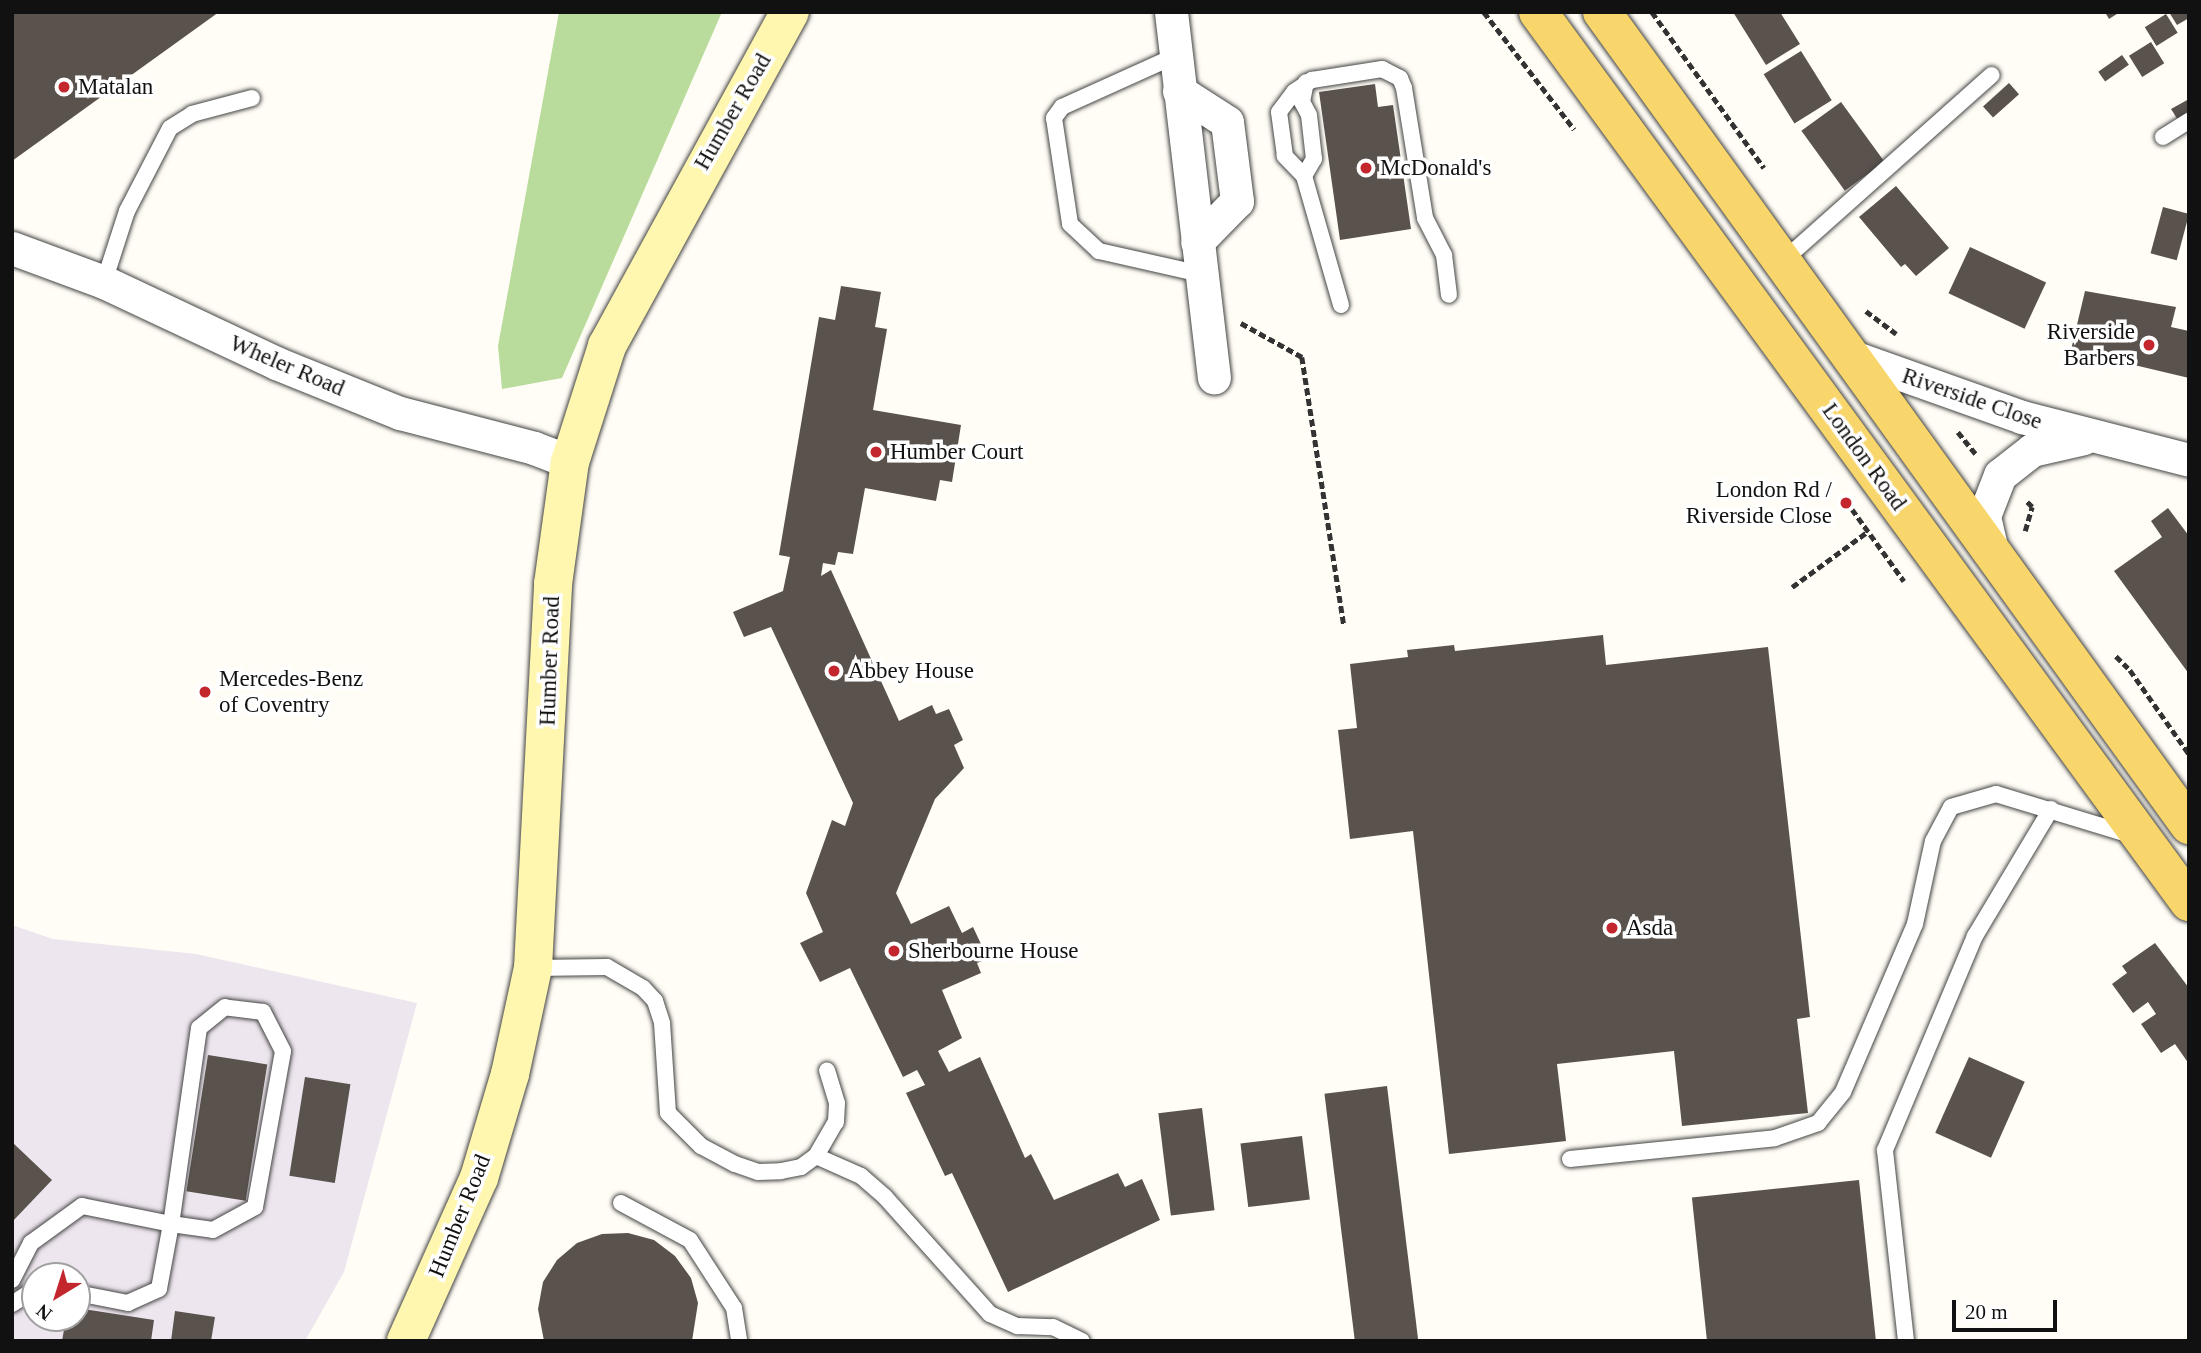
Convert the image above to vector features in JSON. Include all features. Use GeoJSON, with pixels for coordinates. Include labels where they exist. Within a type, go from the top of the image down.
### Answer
{"type":"FeatureCollection","features":[{"type":"Feature","properties":{"kind":"main road","name":"Humber Road"},"geometry":{"type":"LineString","coordinates":[[406,1341],[479,1178],[510,1074],[533,968],[553,584],[570,462],[607,346],[790,12]]}},
{"type":"Feature","properties":{"kind":"main road","name":"London Road"},"geometry":{"type":"LineString","coordinates":[[1538,12],[2189,902]]}},
{"type":"Feature","properties":{"kind":"main road"},"geometry":{"type":"LineString","coordinates":[[1602,12],[1856,358],[2189,825]]}},
{"type":"Feature","properties":{"kind":"street"},"geometry":{"type":"LineString","coordinates":[[1171,12],[1214,377]]}},
{"type":"Feature","properties":{"kind":"street"},"geometry":{"type":"LineString","coordinates":[[1179,91],[1227,122],[1237,201],[1199,258]]}},
{"type":"Feature","properties":{"kind":"street","name":"Wheler Road"},"geometry":{"type":"LineString","coordinates":[[12,248],[104,282],[276,363],[400,413],[534,448],[570,462]]}},
{"type":"Feature","properties":{"kind":"street","name":"Riverside Close"},"geometry":{"type":"LineString","coordinates":[[1856,358],[2090,437],[2189,460]]}},
{"type":"Feature","properties":{"kind":"street","name":"Riverside Close"},"geometry":{"type":"LineString","coordinates":[[1992,551],[1984,516],[2000,475],[2032,450],[2060,440],[2090,437]]}},
{"type":"Feature","properties":{"kind":"lane"},"geometry":{"type":"LineString","coordinates":[[1175,56],[1062,107],[1054,118],[1070,224],[1099,251],[1199,258]]}},
{"type":"Feature","properties":{"kind":"lane"},"geometry":{"type":"LineString","coordinates":[[1341,305],[1304,176],[1285,156],[1279,112],[1306,82],[1382,69],[1400,78],[1425,218],[1444,256],[1449,295]]}},
{"type":"Feature","properties":{"kind":"lane"},"geometry":{"type":"LineString","coordinates":[[1784,260],[1993,75]]}},
{"type":"Feature","properties":{"kind":"lane"},"geometry":{"type":"LineString","coordinates":[[1304,176],[1314,159],[1309,115],[1301,93],[1306,82]]}},
{"type":"Feature","properties":{"kind":"lane"},"geometry":{"type":"LineString","coordinates":[[104,282],[127,211],[170,128],[192,114],[252,98]]}},
{"type":"Feature","properties":{"kind":"lane"},"geometry":{"type":"LineString","coordinates":[[2163,137],[2189,121]]}},
{"type":"Feature","properties":{"kind":"lane"},"geometry":{"type":"LineString","coordinates":[[1570,1159],[1775,1138],[1818,1123],[1843,1092],[1909,936],[1933,841],[1951,807],[1996,794],[2143,839]]}},
{"type":"Feature","properties":{"kind":"lane"},"geometry":{"type":"LineString","coordinates":[[1906,1341],[1885,1150],[1975,936],[2051,809]]}},
{"type":"Feature","properties":{"kind":"lane"},"geometry":{"type":"LineString","coordinates":[[533,968],[607,967],[643,988],[655,1001],[662,1023],[668,1113],[701,1146],[758,1172],[801,1167],[816,1156],[836,1122],[837,1103],[827,1070]]}},
{"type":"Feature","properties":{"kind":"lane"},"geometry":{"type":"LineString","coordinates":[[12,1280],[31,1242],[82,1206],[171,1224],[213,1230],[255,1207],[283,1051],[263,1012],[225,1007],[199,1028],[171,1224],[159,1289],[128,1303],[91,1296]]}},
{"type":"Feature","properties":{"kind":"lane"},"geometry":{"type":"LineString","coordinates":[[816,1156],[861,1176],[885,1197],[990,1314],[1017,1326],[1054,1327],[1082,1341]]}},
{"type":"Feature","properties":{"kind":"lane"},"geometry":{"type":"LineString","coordinates":[[621,1203],[690,1240],[734,1308],[739,1341]]}},
{"type":"Feature","properties":{"kind":"path"},"geometry":{"type":"LineString","coordinates":[[1652,12],[1771,177]]}},
{"type":"Feature","properties":{"kind":"path"},"geometry":{"type":"LineString","coordinates":[[1859,306],[1898,336]]}},
{"type":"Feature","properties":{"kind":"path"},"geometry":{"type":"LineString","coordinates":[[1208,324],[1237,321],[1302,357],[1344,626]]}},
{"type":"Feature","properties":{"kind":"path"},"geometry":{"type":"LineString","coordinates":[[1792,587],[1867,532]]}},
{"type":"Feature","properties":{"kind":"shaded area"},"geometry":{"type":"Polygon","coordinates":[[[12,925],[53,939],[196,954],[417,1003],[344,1272],[305,1341],[12,1341],[12,925]]]}},
{"type":"Feature","properties":{"kind":"green space"},"geometry":{"type":"Polygon","coordinates":[[[559,12],[722,12],[562,378],[502,389],[498,346],[559,12]]]}},
{"type":"Feature","properties":{"kind":"building","name":"Matalan"},"geometry":{"type":"Polygon","coordinates":[[[12,12],[219,12],[12,161],[12,12]]]}},
{"type":"Feature","properties":{"kind":"building"},"geometry":{"type":"Polygon","coordinates":[[[1733,12],[1780,12],[1800,44],[1766,65],[1733,12]]]}},
{"type":"Feature","properties":{"kind":"building"},"geometry":{"type":"Polygon","coordinates":[[[2105,12],[2120,12],[2109,19],[2105,12]]]}},
{"type":"Feature","properties":{"kind":"building"},"geometry":{"type":"Polygon","coordinates":[[[2169,12],[2189,12],[2189,18],[2177,25],[2169,12]]]}},
{"type":"Feature","properties":{"kind":"building"},"geometry":{"type":"Polygon","coordinates":[[[2166,14],[2178,33],[2156,46],[2145,27],[2166,14]]]}},
{"type":"Feature","properties":{"kind":"building"},"geometry":{"type":"Polygon","coordinates":[[[2151,42],[2164,63],[2142,77],[2129,56],[2151,42]]]}},
{"type":"Feature","properties":{"kind":"building"},"geometry":{"type":"Polygon","coordinates":[[[1801,51],[1832,100],[1794,124],[1764,74],[1801,51]]]}},
{"type":"Feature","properties":{"kind":"building"},"geometry":{"type":"Polygon","coordinates":[[[2122,55],[2129,65],[2105,81],[2098,72],[2122,55]]]}},
{"type":"Feature","properties":{"kind":"building"},"geometry":{"type":"Polygon","coordinates":[[[2009,83],[2019,94],[1993,118],[1983,106],[2009,83]]]}},
{"type":"Feature","properties":{"kind":"building","name":"McDonald's"},"geometry":{"type":"Polygon","coordinates":[[[1375,84],[1378,107],[1393,105],[1411,229],[1340,240],[1319,92],[1375,84]]]}},
{"type":"Feature","properties":{"kind":"building"},"geometry":{"type":"Polygon","coordinates":[[[2189,99],[2189,113],[2178,120],[2171,109],[2189,99]]]}},
{"type":"Feature","properties":{"kind":"building"},"geometry":{"type":"Polygon","coordinates":[[[1841,102],[1884,162],[1845,191],[1801,131],[1841,102]]]}},
{"type":"Feature","properties":{"kind":"building"},"geometry":{"type":"Polygon","coordinates":[[[1896,186],[1949,248],[1916,276],[1905,264],[1901,267],[1859,217],[1896,186]]]}},
{"type":"Feature","properties":{"kind":"building"},"geometry":{"type":"Polygon","coordinates":[[[2163,207],[2189,214],[2177,260],[2151,253],[2163,207]]]}},
{"type":"Feature","properties":{"kind":"building"},"geometry":{"type":"Polygon","coordinates":[[[1970,247],[2046,282],[2025,329],[1948,293],[1970,247]]]}},
{"type":"Feature","properties":{"kind":"building"},"geometry":{"type":"Polygon","coordinates":[[[841,286],[881,292],[875,327],[887,329],[873,410],[961,425],[952,482],[940,480],[936,501],[865,488],[853,554],[838,552],[835,565],[823,563],[821,576],[831,570],[899,721],[932,705],[936,714],[949,709],[963,740],[954,745],[964,768],[935,799],[896,893],[911,924],[949,906],[962,933],[973,927],[988,959],[977,963],[981,973],[942,990],[962,1038],[938,1051],[949,1072],[980,1057],[1025,1158],[1031,1154],[1054,1200],[1118,1173],[1125,1187],[1142,1179],[1160,1220],[1008,1292],[952,1173],[945,1176],[906,1093],[925,1085],[917,1070],[903,1077],[850,968],[820,982],[800,943],[823,932],[806,893],[832,820],[845,826],[853,803],[771,627],[744,637],[733,612],[783,591],[790,557],[779,555],[819,317],[835,320],[841,286]]]}},
{"type":"Feature","properties":{"kind":"building"},"geometry":{"type":"Polygon","coordinates":[[[2085,291],[2176,307],[2171,327],[2189,331],[2189,378],[2071,350],[2085,291]]]}},
{"type":"Feature","properties":{"kind":"building"},"geometry":{"type":"Polygon","coordinates":[[[2168,508],[2189,536],[2189,674],[2114,571],[2162,537],[2151,521],[2168,508]]]}},
{"type":"Feature","properties":{"kind":"building","name":"Asda"},"geometry":{"type":"Polygon","coordinates":[[[1603,635],[1606,665],[1768,647],[1810,1017],[1797,1019],[1808,1113],[1682,1126],[1674,1051],[1557,1064],[1566,1141],[1449,1154],[1413,831],[1350,839],[1338,730],[1357,728],[1350,664],[1408,657],[1407,650],[1454,645],[1455,651],[1603,635]]]}},
{"type":"Feature","properties":{"kind":"building"},"geometry":{"type":"Polygon","coordinates":[[[2155,943],[2189,988],[2189,1064],[2175,1044],[2161,1053],[2141,1024],[2156,1014],[2148,1002],[2133,1013],[2112,984],[2127,973],[2122,966],[2155,943]]]}},
{"type":"Feature","properties":{"kind":"building"},"geometry":{"type":"Polygon","coordinates":[[[208,1055],[267,1064],[246,1201],[186,1191],[208,1055]]]}},
{"type":"Feature","properties":{"kind":"building"},"geometry":{"type":"Polygon","coordinates":[[[1969,1057],[2025,1082],[1991,1158],[1935,1133],[1969,1057]]]}},
{"type":"Feature","properties":{"kind":"building"},"geometry":{"type":"Polygon","coordinates":[[[305,1077],[350,1084],[335,1183],[289,1176],[305,1077]]]}},
{"type":"Feature","properties":{"kind":"building"},"geometry":{"type":"Polygon","coordinates":[[[1387,1086],[1418,1341],[1355,1341],[1324,1094],[1387,1086]]]}},
{"type":"Feature","properties":{"kind":"building"},"geometry":{"type":"Polygon","coordinates":[[[1202,1108],[1215,1210],[1171,1216],[1158,1113],[1202,1108]]]}},
{"type":"Feature","properties":{"kind":"building"},"geometry":{"type":"Polygon","coordinates":[[[1302,1136],[1310,1200],[1248,1207],[1240,1144],[1302,1136]]]}},
{"type":"Feature","properties":{"kind":"building"},"geometry":{"type":"Polygon","coordinates":[[[12,1142],[52,1180],[12,1222],[12,1142]]]}},
{"type":"Feature","properties":{"kind":"building"},"geometry":{"type":"Polygon","coordinates":[[[1859,1180],[1876,1341],[1707,1341],[1692,1198],[1859,1180]]]}},
{"type":"Feature","properties":{"kind":"building"},"geometry":{"type":"Polygon","coordinates":[[[628,1233],[654,1240],[675,1256],[691,1278],[698,1303],[692,1341],[544,1341],[538,1309],[543,1282],[557,1260],[577,1243],[602,1234],[628,1233]]]}},
{"type":"Feature","properties":{"kind":"building"},"geometry":{"type":"Polygon","coordinates":[[[91,1310],[154,1320],[151,1341],[62,1341],[64,1332],[91,1332],[91,1310]]]}},
{"type":"Feature","properties":{"kind":"building"},"geometry":{"type":"Polygon","coordinates":[[[175,1311],[215,1317],[211,1341],[171,1341],[175,1311]]]}},
{"type":"Feature","properties":{"kind":"place","name":"Matalan"},"geometry":{"type":"Point","coordinates":[64,87]}},
{"type":"Feature","properties":{"kind":"place","name":"McDonald's"},"geometry":{"type":"Point","coordinates":[1366,168]}},
{"type":"Feature","properties":{"kind":"place","name":"Riverside Barbers"},"geometry":{"type":"Point","coordinates":[2149,345]}},
{"type":"Feature","properties":{"kind":"place","name":"Humber Court"},"geometry":{"type":"Point","coordinates":[876,452]}},
{"type":"Feature","properties":{"kind":"place","name":"London Rd / Riverside Close"},"geometry":{"type":"Point","coordinates":[1846,503]}},
{"type":"Feature","properties":{"kind":"place","name":"Abbey House"},"geometry":{"type":"Point","coordinates":[834,671]}},
{"type":"Feature","properties":{"kind":"place","name":"Mercedes-Benz of Coventry"},"geometry":{"type":"Point","coordinates":[205,692]}},
{"type":"Feature","properties":{"kind":"place","name":"Asda"},"geometry":{"type":"Point","coordinates":[1612,928]}},
{"type":"Feature","properties":{"kind":"place","name":"Sherbourne House"},"geometry":{"type":"Point","coordinates":[894,951]}}]}
